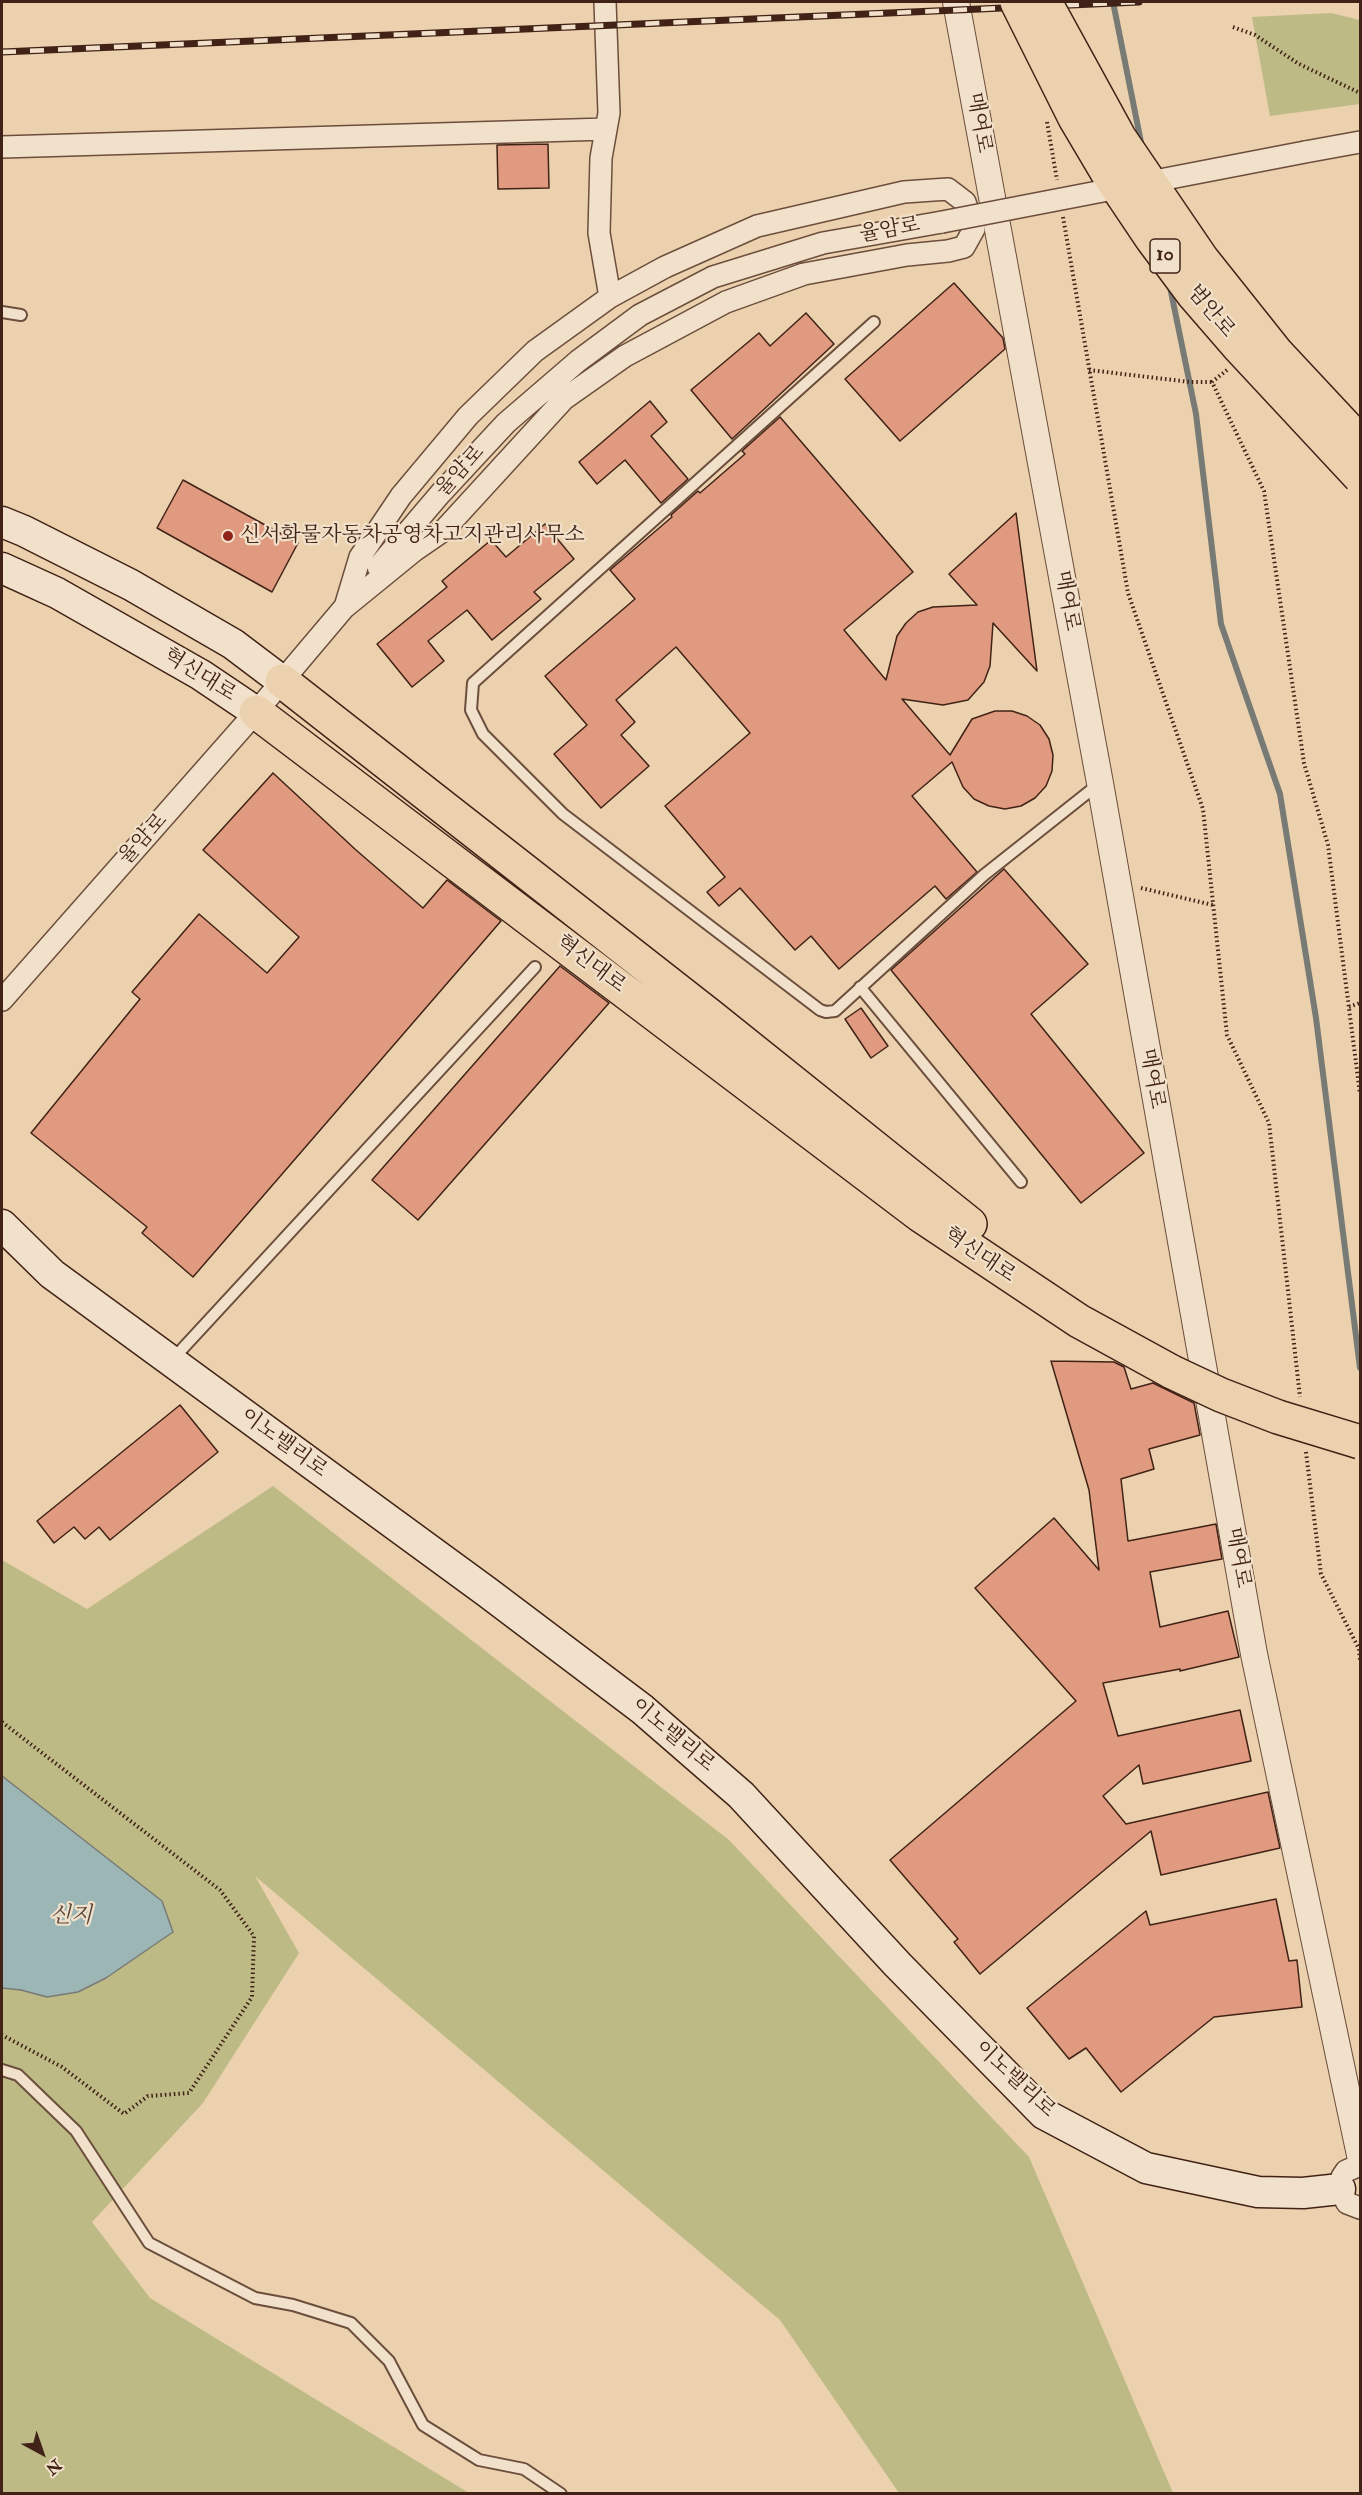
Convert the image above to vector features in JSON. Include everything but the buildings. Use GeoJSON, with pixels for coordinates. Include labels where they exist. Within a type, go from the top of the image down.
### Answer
{"type":"FeatureCollection","features":[{"type":"Feature","properties":{"kind":"highway","name":"범안로"},"geometry":{"type":"LineString","coordinates":[[1017,2],[1075,118],[1107,172],[1152,239],[1238,346],[1360,477]]}},
{"type":"Feature","properties":{"kind":"highway","name":"범안로"},"geometry":{"type":"LineString","coordinates":[[1046,2],[1119,137],[1202,259],[1276,352],[1360,442]]}},
{"type":"Feature","properties":{"kind":"highway"},"geometry":{"type":"LineString","coordinates":[[282,681],[710,1015],[994,1242],[1112,1318],[1221,1395],[1278,1417],[1360,1442]]}},
{"type":"Feature","properties":{"kind":"highway","name":"혁신대로"},"geometry":{"type":"LineString","coordinates":[[256,712],[920,1215],[1070,1315],[1175,1363]]}},
{"type":"Feature","properties":{"kind":"highway"},"geometry":{"type":"LineString","coordinates":[[1175,1363],[1360,1422]]}},
{"type":"Feature","properties":{"kind":"main road"},"geometry":{"type":"LineString","coordinates":[[2,522],[131,585],[233,644],[282,681]]}},
{"type":"Feature","properties":{"kind":"main road","name":"혁신대로"},"geometry":{"type":"LineString","coordinates":[[2,568],[57,593],[201,675],[256,712]]}},
{"type":"Feature","properties":{"kind":"main road","name":"이노밸리로"},"geometry":{"type":"LineString","coordinates":[[2,1225],[52,1274],[487,1592],[651,1717],[741,1795],[897,1964],[1044,2115],[1146,2168],[1258,2192],[1303,2193],[1350,2199]]}},
{"type":"Feature","properties":{"kind":"street"},"geometry":{"type":"LineString","coordinates":[[605,2],[609,113],[601,158],[599,233],[610,297]]}},
{"type":"Feature","properties":{"kind":"street","name":"매여로"},"geometry":{"type":"LineString","coordinates":[[956,2],[1100,783],[1254,1654],[1360,2155]]}},
{"type":"Feature","properties":{"kind":"street"},"geometry":{"type":"LineString","coordinates":[[2,147],[606,129]]}},
{"type":"Feature","properties":{"kind":"street","name":"율암로"},"geometry":{"type":"LineString","coordinates":[[2,1000],[256,712],[440,494],[506,423],[578,361],[640,315],[713,277],[823,243],[1360,142]]}},
{"type":"Feature","properties":{"kind":"street"},"geometry":{"type":"LineString","coordinates":[[948,189],[965,202],[974,229],[964,247],[804,274],[726,302],[625,356],[564,399],[444,530],[415,550],[345,607],[360,557],[401,496],[468,416],[535,351],[610,297],[665,267],[757,226],[904,192],[948,189]]}},
{"type":"Feature","properties":{"kind":"street"},"geometry":{"type":"LineString","coordinates":[[1350,2199],[1342,2177],[1346,2171],[1360,2165]]}},
{"type":"Feature","properties":{"kind":"lane"},"geometry":{"type":"LineString","coordinates":[[2,312],[21,315]]}},
{"type":"Feature","properties":{"kind":"lane"},"geometry":{"type":"LineString","coordinates":[[873,322],[473,683],[471,710],[483,734],[563,814],[820,1010],[835,1011],[984,875],[1100,783]]}},
{"type":"Feature","properties":{"kind":"lane"},"geometry":{"type":"LineString","coordinates":[[171,1361],[535,968]]}},
{"type":"Feature","properties":{"kind":"lane"},"geometry":{"type":"LineString","coordinates":[[860,987],[1021,1182]]}},
{"type":"Feature","properties":{"kind":"lane"},"geometry":{"type":"LineString","coordinates":[[2,2070],[18,2075],[76,2132],[149,2243],[255,2298],[293,2305],[351,2322],[389,2361],[423,2425],[479,2460],[524,2469],[561,2493]]}},
{"type":"Feature","properties":{"kind":"path"},"geometry":{"type":"LineString","coordinates":[[1233,27],[1255,35],[1299,64],[1360,93]]}},
{"type":"Feature","properties":{"kind":"path"},"geometry":{"type":"LineString","coordinates":[[1045,112],[1057,182]]}},
{"type":"Feature","properties":{"kind":"path"},"geometry":{"type":"LineString","coordinates":[[1061,206],[1128,593],[1203,809],[1227,1035],[1269,1124],[1300,1401]]}},
{"type":"Feature","properties":{"kind":"path"},"geometry":{"type":"LineString","coordinates":[[1089,370],[1190,382],[1212,382],[1226,369],[1234,378]]}},
{"type":"Feature","properties":{"kind":"path"},"geometry":{"type":"LineString","coordinates":[[1212,382],[1264,491],[1304,763],[1328,845],[1360,1094]]}},
{"type":"Feature","properties":{"kind":"path"},"geometry":{"type":"LineString","coordinates":[[1116,882],[1213,905]]}},
{"type":"Feature","properties":{"kind":"path"},"geometry":{"type":"LineString","coordinates":[[1349,1007],[1360,1003]]}},
{"type":"Feature","properties":{"kind":"path"},"geometry":{"type":"LineString","coordinates":[[1306,1447],[1321,1574],[1359,1649],[1360,1660]]}},
{"type":"Feature","properties":{"kind":"path"},"geometry":{"type":"LineString","coordinates":[[2,1722],[220,1890],[254,1936],[252,1997],[189,2093],[148,2096],[124,2114],[62,2067],[2,2035]]}},
{"type":"Feature","properties":{"kind":"shaded area"},"geometry":{"type":"Polygon","coordinates":[[[1331,13],[1360,20],[1360,104],[1270,116],[1252,17],[1331,13]]]}},
{"type":"Feature","properties":{"kind":"shaded area"},"geometry":{"type":"Polygon","coordinates":[[[273,1486],[729,1840],[1029,2157],[1173,2493],[899,2493],[780,2320],[255,1876],[299,1953],[203,2103],[92,2222],[150,2298],[469,2493],[2,2493],[2,1560],[87,1609],[273,1486]]]}},
{"type":"Feature","properties":{"kind":"water","name":"신지"},"geometry":{"type":"Polygon","coordinates":[[[2,1776],[162,1901],[173,1932],[106,1978],[78,1992],[47,1997],[2,1988],[2,1776]]]}},
{"type":"Feature","properties":{"kind":"waterway"},"geometry":{"type":"LineString","coordinates":[[1113,2],[1142,147]]}},
{"type":"Feature","properties":{"kind":"waterway"},"geometry":{"type":"LineString","coordinates":[[1170,287],[1196,414],[1221,624],[1280,794],[1316,1018],[1360,1368]]}},
{"type":"Feature","properties":{"kind":"railway"},"geometry":{"type":"LineString","coordinates":[[2,52],[1139,2]]}},
{"type":"Feature","properties":{"kind":"place","name":"신서화물자동차공영차고지관리사무소"},"geometry":{"type":"Point","coordinates":[228,536]}}]}
